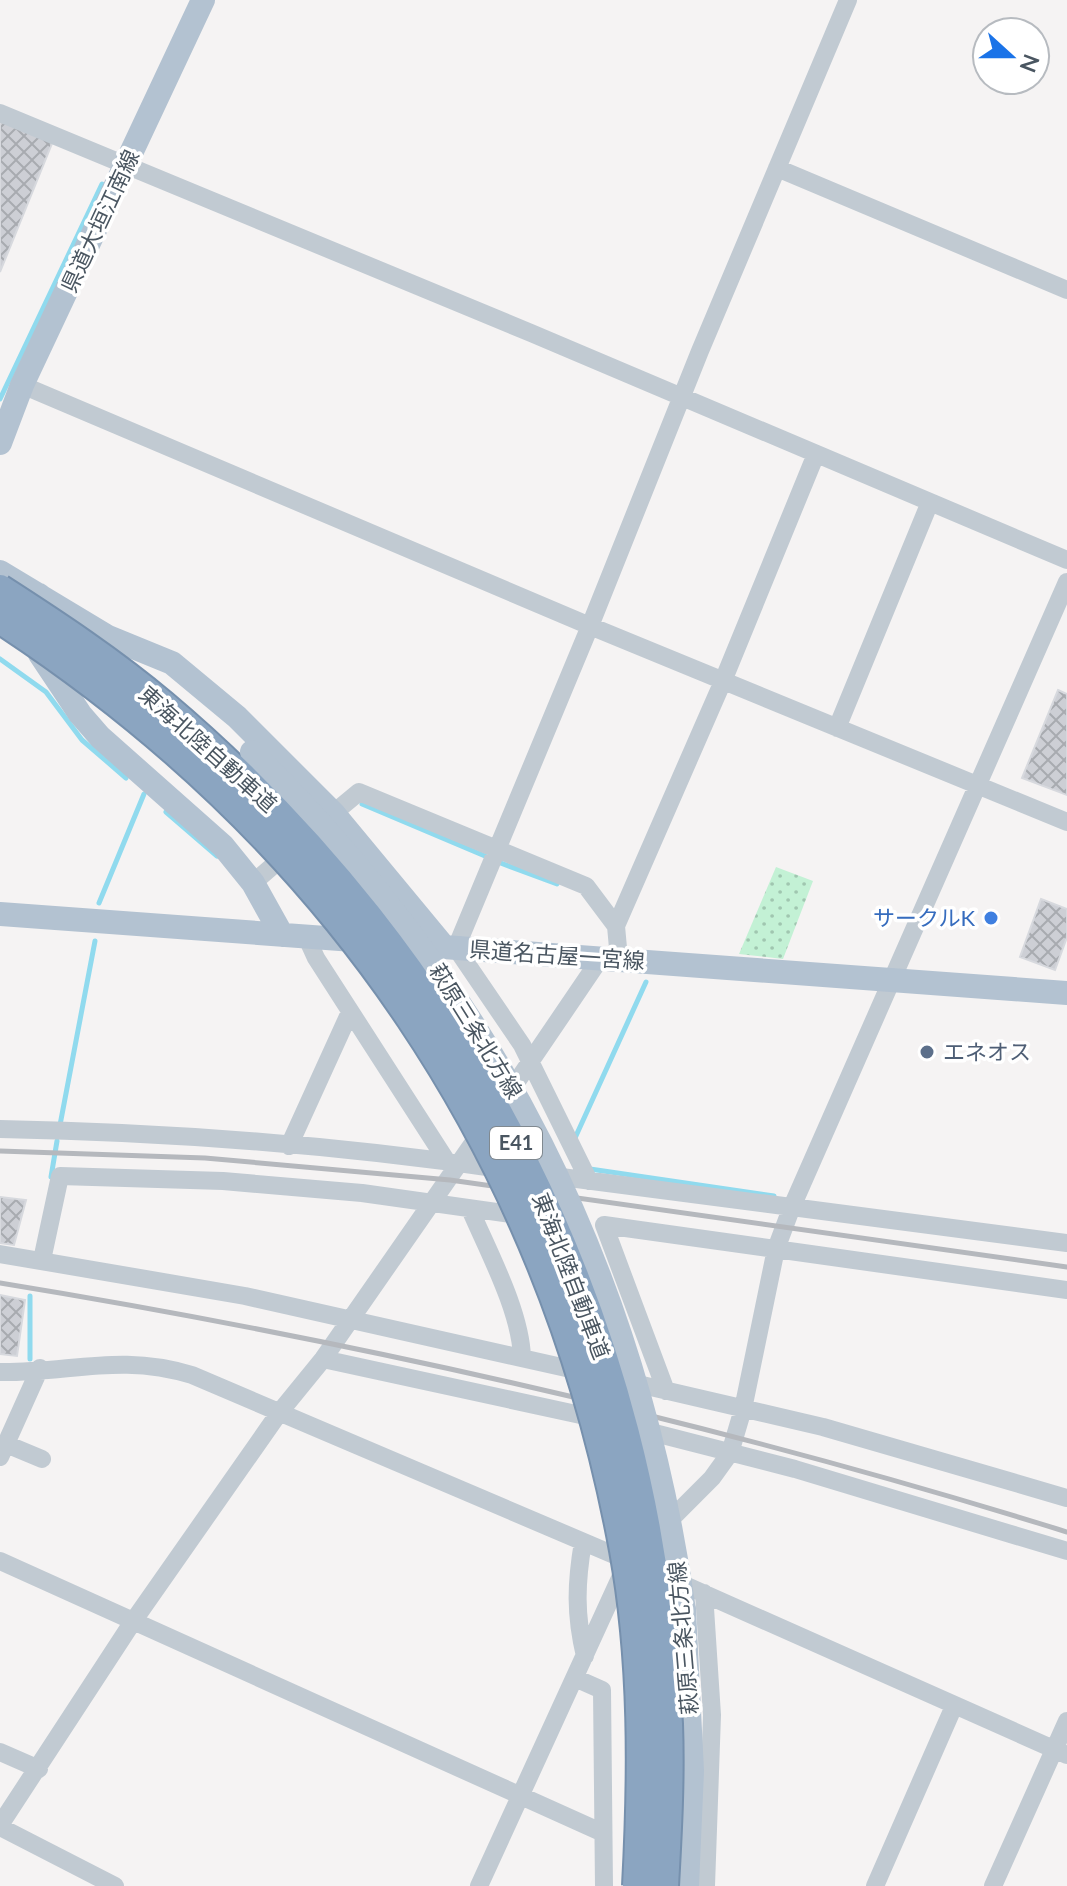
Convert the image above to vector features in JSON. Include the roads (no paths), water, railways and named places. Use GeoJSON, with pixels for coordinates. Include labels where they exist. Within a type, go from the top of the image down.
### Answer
{"type":"FeatureCollection","features":[{"type":"Feature","properties":{"kind":"highway","name":"東海北陸自動車道"},"geometry":{"type":"LineString","coordinates":[[3,579],[161,703],[214,750],[315,850],[407,965],[477,1073],[518,1148],[557,1229],[588,1312],[634,1468],[650,1548],[667,1711],[664,1886]]}},
{"type":"Feature","properties":{"kind":"highway","name":"東海北陸自動車道"},"geometry":{"type":"LineString","coordinates":[[0,619],[94,683],[144,723],[250,819],[298,869],[387,981],[426,1039],[493,1157],[539,1260],[585,1388],[624,1552],[641,1725],[637,1886]]}},
{"type":"Feature","properties":{"kind":"main road","name":"県道大垣江南線"},"geometry":{"type":"LineString","coordinates":[[0,443],[22,385],[203,0]]}},
{"type":"Feature","properties":{"kind":"main road","name":"萩原三条北方線"},"geometry":{"type":"LineString","coordinates":[[3,579],[39,595],[167,677],[252,752],[327,830],[423,949],[490,1050],[546,1152],[601,1275],[625,1341],[656,1458],[684,1610],[692,1771],[687,1886]]}},
{"type":"Feature","properties":{"kind":"main road"},"geometry":{"type":"LineString","coordinates":[[39,595],[40,654],[80,714],[100,737],[205,829],[294,935]]}},
{"type":"Feature","properties":{"kind":"main road"},"geometry":{"type":"LineString","coordinates":[[106,636],[157,655],[185,671],[273,750],[333,813],[450,947]]}},
{"type":"Feature","properties":{"kind":"main road","name":"県道名古屋一宮線"},"geometry":{"type":"LineString","coordinates":[[0,914],[1067,993]]}},
{"type":"Feature","properties":{"kind":"street"},"geometry":{"type":"LineString","coordinates":[[589,1181],[503,1012],[450,947],[495,850],[590,626],[681,397],[848,0]]}},
{"type":"Feature","properties":{"kind":"street"},"geometry":{"type":"LineString","coordinates":[[0,113],[1067,560]]}},
{"type":"Feature","properties":{"kind":"street"},"geometry":{"type":"LineString","coordinates":[[777,168],[1067,290]]}},
{"type":"Feature","properties":{"kind":"street"},"geometry":{"type":"LineString","coordinates":[[22,385],[590,626],[1067,822]]}},
{"type":"Feature","properties":{"kind":"street"},"geometry":{"type":"LineString","coordinates":[[115,1886],[0,1826],[132,1623],[279,1413],[323,1359],[432,1201],[452,1161],[531,1064],[609,959],[616,926],[723,681],[816,454]]}},
{"type":"Feature","properties":{"kind":"street"},"geometry":{"type":"LineString","coordinates":[[837,728],[930,502]]}},
{"type":"Feature","properties":{"kind":"street"},"geometry":{"type":"LineString","coordinates":[[479,1886],[628,1561],[712,1478],[730,1453],[743,1409],[776,1249],[791,1209],[980,786],[1067,582]]}},
{"type":"Feature","properties":{"kind":"street"},"geometry":{"type":"LineString","coordinates":[[253,883],[359,792],[586,886],[616,926]]}},
{"type":"Feature","properties":{"kind":"street"},"geometry":{"type":"LineString","coordinates":[[294,935],[452,1161]]}},
{"type":"Feature","properties":{"kind":"street"},"geometry":{"type":"LineString","coordinates":[[289,1146],[350,1012]]}},
{"type":"Feature","properties":{"kind":"street"},"geometry":{"type":"LineString","coordinates":[[0,1129],[90,1131],[289,1146],[452,1161],[589,1181],[641,1181],[711,1189],[791,1209],[1067,1243]]}},
{"type":"Feature","properties":{"kind":"street"},"geometry":{"type":"LineString","coordinates":[[42,1260],[60,1176],[223,1181],[432,1201],[470,1209],[1067,1290]]}},
{"type":"Feature","properties":{"kind":"street"},"geometry":{"type":"LineString","coordinates":[[470,1209],[511,1311],[522,1358]]}},
{"type":"Feature","properties":{"kind":"street"},"geometry":{"type":"LineString","coordinates":[[604,1225],[666,1391]]}},
{"type":"Feature","properties":{"kind":"street"},"geometry":{"type":"LineString","coordinates":[[0,1254],[245,1296],[522,1358],[823,1427],[1067,1498]]}},
{"type":"Feature","properties":{"kind":"street"},"geometry":{"type":"LineString","coordinates":[[323,1359],[556,1408],[839,1481],[1067,1551]]}},
{"type":"Feature","properties":{"kind":"street"},"geometry":{"type":"LineString","coordinates":[[0,1372],[122,1362],[163,1366],[192,1375],[704,1593],[1061,1752]]}},
{"type":"Feature","properties":{"kind":"street"},"geometry":{"type":"LineString","coordinates":[[40,1368],[3,1451],[42,1459]]}},
{"type":"Feature","properties":{"kind":"street"},"geometry":{"type":"LineString","coordinates":[[583,1542],[575,1586],[577,1624],[585,1656]]}},
{"type":"Feature","properties":{"kind":"street"},"geometry":{"type":"LineString","coordinates":[[0,1561],[601,1832]]}},
{"type":"Feature","properties":{"kind":"street"},"geometry":{"type":"LineString","coordinates":[[704,1593],[712,1715],[707,1886]]}},
{"type":"Feature","properties":{"kind":"street"},"geometry":{"type":"LineString","coordinates":[[575,1678],[602,1690],[601,1832],[604,1886]]}},
{"type":"Feature","properties":{"kind":"street"},"geometry":{"type":"LineString","coordinates":[[875,1886],[954,1706]]}},
{"type":"Feature","properties":{"kind":"street"},"geometry":{"type":"LineString","coordinates":[[993,1886],[1061,1752],[1067,1721]]}},
{"type":"Feature","properties":{"kind":"street"},"geometry":{"type":"LineString","coordinates":[[0,1752],[39,1769]]}},
{"type":"Feature","properties":{"kind":"waterway"},"geometry":{"type":"LineString","coordinates":[[0,399],[102,184]]}},
{"type":"Feature","properties":{"kind":"waterway"},"geometry":{"type":"LineString","coordinates":[[0,659],[46,692],[82,740],[126,778]]}},
{"type":"Feature","properties":{"kind":"waterway"},"geometry":{"type":"LineString","coordinates":[[99,903],[144,794]]}},
{"type":"Feature","properties":{"kind":"waterway"},"geometry":{"type":"LineString","coordinates":[[362,804],[485,856]]}},
{"type":"Feature","properties":{"kind":"waterway"},"geometry":{"type":"LineString","coordinates":[[166,812],[217,856]]}},
{"type":"Feature","properties":{"kind":"waterway"},"geometry":{"type":"LineString","coordinates":[[498,862],[557,884]]}},
{"type":"Feature","properties":{"kind":"waterway"},"geometry":{"type":"LineString","coordinates":[[60,1125],[95,941]]}},
{"type":"Feature","properties":{"kind":"waterway"},"geometry":{"type":"LineString","coordinates":[[575,1138],[646,982]]}},
{"type":"Feature","properties":{"kind":"waterway"},"geometry":{"type":"LineString","coordinates":[[51,1177],[57,1141]]}},
{"type":"Feature","properties":{"kind":"waterway"},"geometry":{"type":"LineString","coordinates":[[590,1169],[774,1196]]}},
{"type":"Feature","properties":{"kind":"waterway"},"geometry":{"type":"LineString","coordinates":[[30,1296],[30,1359]]}},
{"type":"Feature","properties":{"kind":"railway"},"geometry":{"type":"LineString","coordinates":[[0,1151],[205,1158],[450,1180],[1067,1267]]}},
{"type":"Feature","properties":{"kind":"railway"},"geometry":{"type":"LineString","coordinates":[[0,1283],[270,1331],[538,1389],[804,1455],[1067,1532]]}},
{"type":"Feature","properties":{"kind":"place","name":"サークルK"},"geometry":{"type":"Point","coordinates":[991,918]}},
{"type":"Feature","properties":{"kind":"place","name":"エネオス"},"geometry":{"type":"Point","coordinates":[927,1052]}}]}
